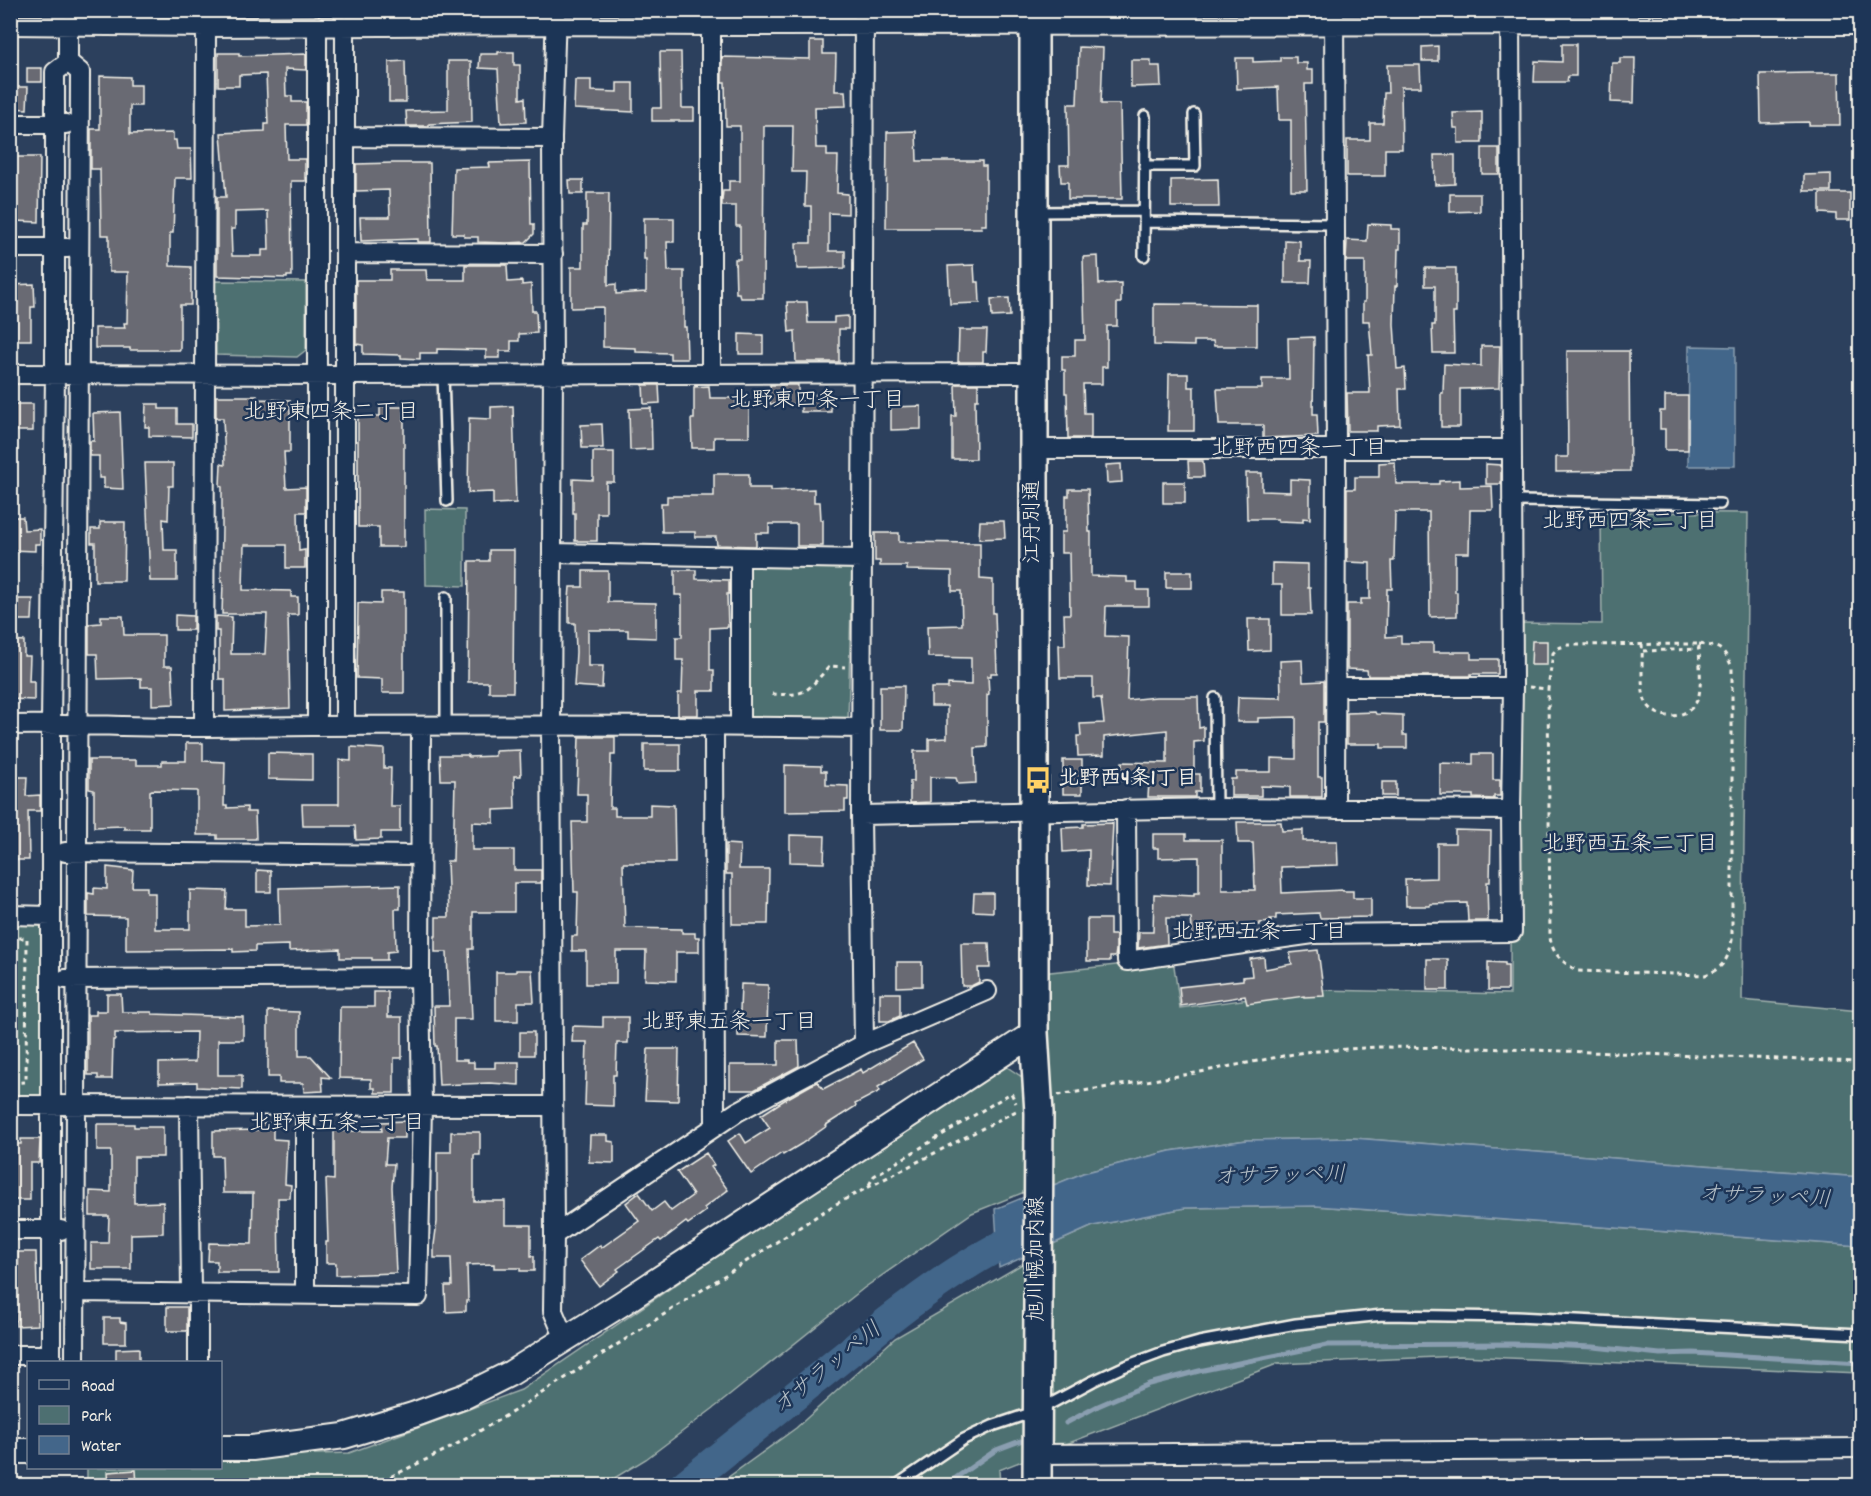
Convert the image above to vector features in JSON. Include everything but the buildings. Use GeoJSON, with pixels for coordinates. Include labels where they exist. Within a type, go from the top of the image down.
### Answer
{"type":"FeatureCollection","features":[{"type":"Feature","properties":{"kind":"main road","name":"江丹別通"},"geometry":{"type":"LineString","coordinates":[[1034,18],[1034,1033]]}},
{"type":"Feature","properties":{"kind":"main road","name":"旭川幌加内線"},"geometry":{"type":"LineString","coordinates":[[1034,1033],[1037,1106],[1037,1485]]}},
{"type":"Feature","properties":{"kind":"street"},"geometry":{"type":"LineString","coordinates":[[10,25],[68,25],[90,18],[206,27],[345,26],[423,18],[1510,18],[1860,25]]}},
{"type":"Feature","properties":{"kind":"street"},"geometry":{"type":"LineString","coordinates":[[556,18],[552,138],[553,1311],[565,1339]]}},
{"type":"Feature","properties":{"kind":"street"},"geometry":{"type":"LineString","coordinates":[[711,18],[711,373]]}},
{"type":"Feature","properties":{"kind":"street"},"geometry":{"type":"LineString","coordinates":[[864,18],[861,815],[864,1044]]}},
{"type":"Feature","properties":{"kind":"street"},"geometry":{"type":"LineString","coordinates":[[1334,18],[1335,809]]}},
{"type":"Feature","properties":{"kind":"street"},"geometry":{"type":"LineString","coordinates":[[1126,809],[1127,961],[1313,934],[1512,932],[1510,18]]}},
{"type":"Feature","properties":{"kind":"street"},"geometry":{"type":"LineString","coordinates":[[68,25],[68,62]]}},
{"type":"Feature","properties":{"kind":"street"},"geometry":{"type":"LineString","coordinates":[[317,26],[317,725]]}},
{"type":"Feature","properties":{"kind":"street"},"geometry":{"type":"LineString","coordinates":[[345,26],[345,725]]}},
{"type":"Feature","properties":{"kind":"street"},"geometry":{"type":"LineString","coordinates":[[204,727],[206,27]]}},
{"type":"Feature","properties":{"kind":"street"},"geometry":{"type":"LineString","coordinates":[[10,1355],[51,1359],[51,725],[56,248],[55,72],[68,62]]}},
{"type":"Feature","properties":{"kind":"street"},"geometry":{"type":"LineString","coordinates":[[68,62],[80,72],[75,1361]]}},
{"type":"Feature","properties":{"kind":"street"},"geometry":{"type":"LineString","coordinates":[[10,124],[80,124]]}},
{"type":"Feature","properties":{"kind":"street"},"geometry":{"type":"LineString","coordinates":[[345,138],[552,138]]}},
{"type":"Feature","properties":{"kind":"street"},"geometry":{"type":"LineString","coordinates":[[10,248],[78,248]]}},
{"type":"Feature","properties":{"kind":"street"},"geometry":{"type":"LineString","coordinates":[[345,253],[553,254]]}},
{"type":"Feature","properties":{"kind":"street"},"geometry":{"type":"LineString","coordinates":[[10,374],[1035,373]]}},
{"type":"Feature","properties":{"kind":"street"},"geometry":{"type":"LineString","coordinates":[[1035,449],[1511,449]]}},
{"type":"Feature","properties":{"kind":"street"},"geometry":{"type":"LineString","coordinates":[[552,553],[862,560]]}},
{"type":"Feature","properties":{"kind":"street"},"geometry":{"type":"LineString","coordinates":[[740,556],[740,726]]}},
{"type":"Feature","properties":{"kind":"street"},"geometry":{"type":"LineString","coordinates":[[1336,687],[1513,687]]}},
{"type":"Feature","properties":{"kind":"street"},"geometry":{"type":"LineString","coordinates":[[10,725],[204,727],[551,725],[862,728]]}},
{"type":"Feature","properties":{"kind":"street"},"geometry":{"type":"LineString","coordinates":[[76,1292],[418,1296],[422,1106],[421,726]]}},
{"type":"Feature","properties":{"kind":"street"},"geometry":{"type":"LineString","coordinates":[[714,727],[716,1126]]}},
{"type":"Feature","properties":{"kind":"street"},"geometry":{"type":"LineString","coordinates":[[861,815],[1216,808],[1511,810]]}},
{"type":"Feature","properties":{"kind":"street"},"geometry":{"type":"LineString","coordinates":[[51,852],[420,855]]}},
{"type":"Feature","properties":{"kind":"street"},"geometry":{"type":"LineString","coordinates":[[10,915],[51,916]]}},
{"type":"Feature","properties":{"kind":"street"},"geometry":{"type":"LineString","coordinates":[[51,978],[420,977]]}},
{"type":"Feature","properties":{"kind":"street"},"geometry":{"type":"LineString","coordinates":[[554,1235],[737,1112],[864,1044],[987,991]]}},
{"type":"Feature","properties":{"kind":"street"},"geometry":{"type":"LineString","coordinates":[[222,1449],[252,1448],[344,1436],[413,1415],[474,1391],[511,1372],[621,1304],[1034,1033]]}},
{"type":"Feature","properties":{"kind":"street"},"geometry":{"type":"LineString","coordinates":[[10,1105],[553,1106]]}},
{"type":"Feature","properties":{"kind":"street"},"geometry":{"type":"LineString","coordinates":[[189,1105],[198,1361]]}},
{"type":"Feature","properties":{"kind":"street"},"geometry":{"type":"LineString","coordinates":[[305,1106],[305,1294]]}},
{"type":"Feature","properties":{"kind":"street"},"geometry":{"type":"LineString","coordinates":[[10,1230],[75,1230]]}},
{"type":"Feature","properties":{"kind":"street"},"geometry":{"type":"LineString","coordinates":[[1038,1454],[1860,1448]]}},
{"type":"Feature","properties":{"kind":"street"},"geometry":{"type":"LineString","coordinates":[[10,1451],[27,1451]]}},
{"type":"Feature","properties":{"kind":"lane"},"geometry":{"type":"LineString","coordinates":[[1144,166],[1195,166],[1194,114]]}},
{"type":"Feature","properties":{"kind":"lane"},"geometry":{"type":"LineString","coordinates":[[1144,256],[1145,116]]}},
{"type":"Feature","properties":{"kind":"lane"},"geometry":{"type":"LineString","coordinates":[[1035,212],[1144,211]]}},
{"type":"Feature","properties":{"kind":"lane"},"geometry":{"type":"LineString","coordinates":[[1144,222],[1334,224]]}},
{"type":"Feature","properties":{"kind":"lane"},"geometry":{"type":"LineString","coordinates":[[443,374],[447,501]]}},
{"type":"Feature","properties":{"kind":"lane"},"geometry":{"type":"LineString","coordinates":[[1512,501],[1720,504]]}},
{"type":"Feature","properties":{"kind":"lane"},"geometry":{"type":"LineString","coordinates":[[446,597],[446,725]]}},
{"type":"Feature","properties":{"kind":"lane"},"geometry":{"type":"LineString","coordinates":[[1215,699],[1216,808]]}},
{"type":"Feature","properties":{"kind":"lane"},"geometry":{"type":"LineString","coordinates":[[895,1485],[964,1439],[1037,1402],[1123,1367],[1199,1342],[1296,1324],[1383,1315],[1516,1317],[1860,1334]]}},
{"type":"Feature","properties":{"kind":"path"},"geometry":{"type":"LineString","coordinates":[[1642,644],[1643,691],[1646,701],[1653,709],[1671,717],[1690,710],[1696,702],[1699,694],[1699,644]]}},
{"type":"Feature","properties":{"kind":"path"},"geometry":{"type":"LineString","coordinates":[[1642,644],[1699,644],[1719,647],[1726,654],[1732,667],[1732,940],[1730,955],[1715,972],[1705,975],[1578,971],[1565,964],[1555,954],[1550,938],[1548,689],[1553,653],[1558,648],[1568,645],[1642,644]]}},
{"type":"Feature","properties":{"kind":"path"},"geometry":{"type":"LineString","coordinates":[[1643,651],[1699,650]]}},
{"type":"Feature","properties":{"kind":"path"},"geometry":{"type":"LineString","coordinates":[[772,694],[805,693],[830,666],[862,667]]}},
{"type":"Feature","properties":{"kind":"path"},"geometry":{"type":"LineString","coordinates":[[10,938],[27,938],[27,949],[26,1082],[10,1083]]}},
{"type":"Feature","properties":{"kind":"path"},"geometry":{"type":"LineString","coordinates":[[366,1485],[390,1478],[450,1448],[514,1410],[834,1205],[1037,1106],[1304,1052],[1378,1047],[1480,1048],[1860,1062]]}},
{"type":"Feature","properties":{"kind":"path"},"geometry":{"type":"LineString","coordinates":[[868,1187],[874,1176],[1011,1092],[1037,1106]]}},
{"type":"Feature","properties":{"kind":"green space"},"geometry":{"type":"Polygon","coordinates":[[[81,10],[81,14],[10,14],[11,11],[81,10]]]}},
{"type":"Feature","properties":{"kind":"green space"},"geometry":{"type":"Polygon","coordinates":[[[215,281],[306,282],[306,350],[297,357],[216,355],[215,281]]]}},
{"type":"Feature","properties":{"kind":"green space"},"geometry":{"type":"Polygon","coordinates":[[[425,509],[465,510],[465,586],[426,585],[425,509]]]}},
{"type":"Feature","properties":{"kind":"green space"},"geometry":{"type":"Polygon","coordinates":[[[1601,512],[1748,513],[1742,1000],[1860,1011],[1860,1177],[1353,1138],[1247,1140],[1170,1151],[1083,1173],[1047,1188],[1041,973],[1173,959],[1180,1008],[1320,990],[1510,994],[1511,623],[1602,624],[1601,512]]]}},
{"type":"Feature","properties":{"kind":"green space"},"geometry":{"type":"Polygon","coordinates":[[[749,563],[852,565],[848,722],[745,719],[749,563]]]}},
{"type":"Feature","properties":{"kind":"green space"},"geometry":{"type":"Polygon","coordinates":[[[11,922],[43,922],[42,1098],[11,1098],[11,922]]]}},
{"type":"Feature","properties":{"kind":"green space"},"geometry":{"type":"Polygon","coordinates":[[[1001,1063],[1025,1079],[1027,1191],[972,1213],[864,1288],[646,1459],[603,1485],[87,1486],[87,1469],[222,1469],[222,1457],[349,1453],[521,1390],[1001,1063]]]}},
{"type":"Feature","properties":{"kind":"green space"},"geometry":{"type":"Polygon","coordinates":[[[1316,1206],[1860,1246],[1860,1373],[1460,1356],[1277,1364],[1040,1454],[1044,1248],[1093,1226],[1185,1208],[1316,1206]]]}},
{"type":"Feature","properties":{"kind":"green space"},"geometry":{"type":"Polygon","coordinates":[[[1024,1263],[1027,1459],[999,1470],[1000,1485],[716,1486],[796,1428],[895,1338],[1024,1263]]]}},
{"type":"Feature","properties":{"kind":"water"},"geometry":{"type":"Polygon","coordinates":[[[1689,346],[1735,347],[1735,466],[1688,466],[1689,346]]]}},
{"type":"Feature","properties":{"kind":"water"},"geometry":{"type":"Polygon","coordinates":[[[1353,1138],[1860,1177],[1860,1246],[1316,1206],[1185,1208],[1093,1226],[999,1268],[995,1209],[1083,1173],[1170,1151],[1247,1140],[1353,1138]]]}},
{"type":"Feature","properties":{"kind":"waterway","name":"オサラッペ川"},"geometry":{"type":"LineString","coordinates":[[683,1486],[922,1295],[976,1259],[1034,1230]]}},
{"type":"Feature","properties":{"kind":"waterway"},"geometry":{"type":"LineString","coordinates":[[1066,1423],[1149,1384],[1199,1371],[1327,1345],[1514,1344],[1594,1347],[1660,1354],[1693,1353],[1860,1363]]}},
{"type":"Feature","properties":{"kind":"waterway"},"geometry":{"type":"LineString","coordinates":[[944,1486],[996,1450],[1020,1441]]}},
{"type":"Feature","properties":{"kind":"place","name":"北野西4条1丁目"},"geometry":{"type":"Point","coordinates":[1038,780]}},
{"type":"Feature","properties":{"kind":"district","name":"北野東四条一丁目"},"geometry":{"type":"Point","coordinates":[817,401]}},
{"type":"Feature","properties":{"kind":"district","name":"北野東四条二丁目"},"geometry":{"type":"Point","coordinates":[331,413]}},
{"type":"Feature","properties":{"kind":"district","name":"北野西四条一丁目"},"geometry":{"type":"Point","coordinates":[1299,449]}},
{"type":"Feature","properties":{"kind":"district","name":"北野西四条二丁目"},"geometry":{"type":"Point","coordinates":[1630,522]}},
{"type":"Feature","properties":{"kind":"district","name":"北野西五条二丁目"},"geometry":{"type":"Point","coordinates":[1630,845]}},
{"type":"Feature","properties":{"kind":"district","name":"北野西五条一丁目"},"geometry":{"type":"Point","coordinates":[1259,933]}},
{"type":"Feature","properties":{"kind":"district","name":"北野東五条一丁目"},"geometry":{"type":"Point","coordinates":[729,1023]}},
{"type":"Feature","properties":{"kind":"district","name":"北野東五条二丁目"},"geometry":{"type":"Point","coordinates":[337,1124]}}]}
